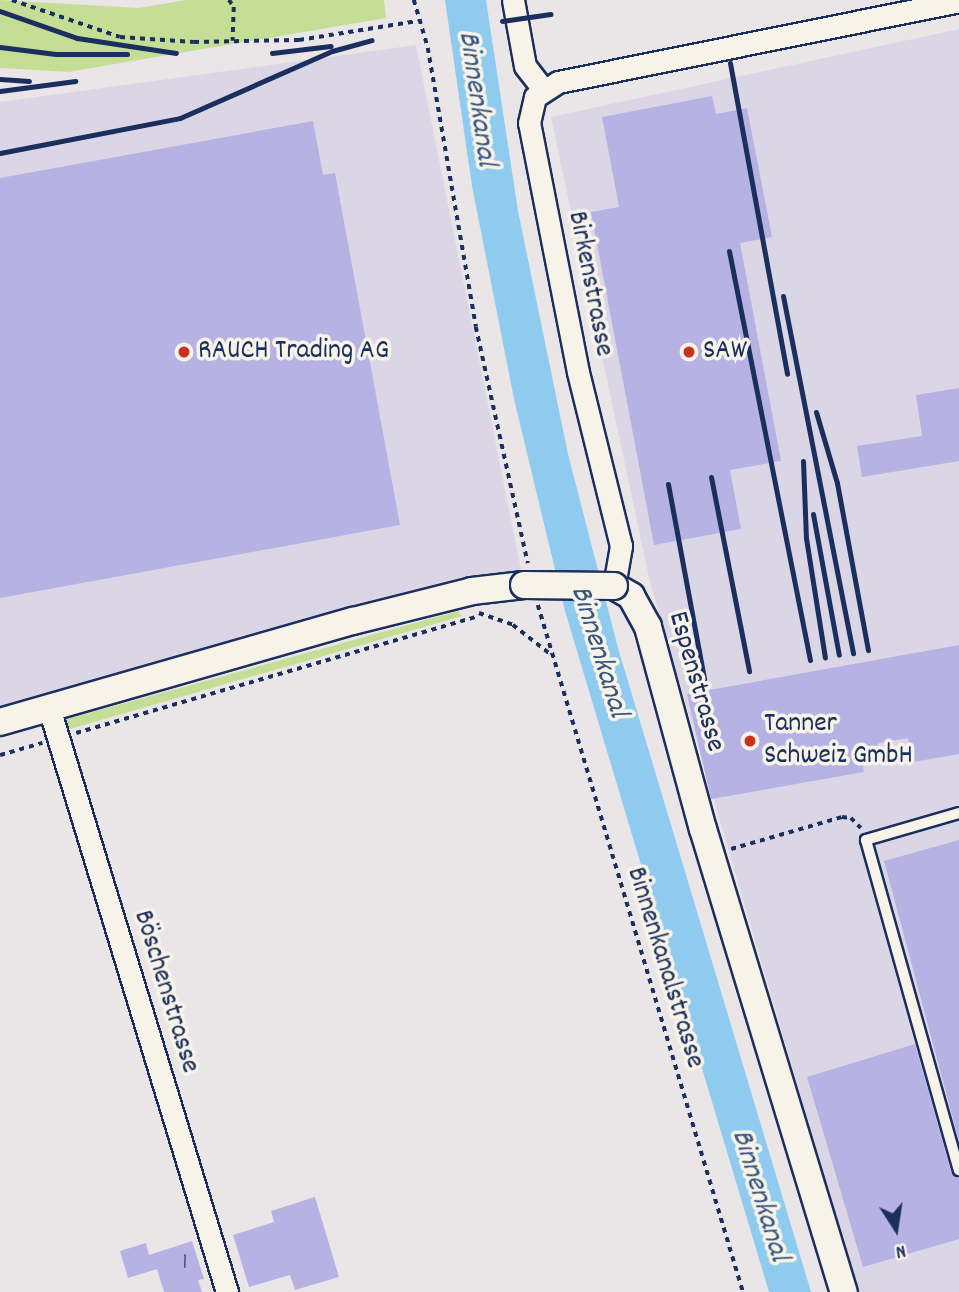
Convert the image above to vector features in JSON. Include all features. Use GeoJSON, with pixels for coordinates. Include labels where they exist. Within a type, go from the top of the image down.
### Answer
{"type":"FeatureCollection","features":[{"type":"Feature","properties":{"kind":"street"},"geometry":{"type":"LineString","coordinates":[[513,0],[525,66],[543,89],[558,82],[959,1]]}},
{"type":"Feature","properties":{"kind":"street","name":"Birkenstrasse"},"geometry":{"type":"LineString","coordinates":[[543,89],[531,106],[529,123],[578,372],[622,559],[623,591]]}},
{"type":"Feature","properties":{"kind":"street"},"geometry":{"type":"LineString","coordinates":[[0,722],[476,603],[530,584],[623,591]]}},
{"type":"Feature","properties":{"kind":"street","name":"Espenstrasse"},"geometry":{"type":"LineString","coordinates":[[623,591],[648,627],[711,855],[844,1292]]}},
{"type":"Feature","properties":{"kind":"street","name":"Böschenstrasse"},"geometry":{"type":"LineString","coordinates":[[49,708],[227,1292]]}},
{"type":"Feature","properties":{"kind":"lane"},"geometry":{"type":"LineString","coordinates":[[959,813],[866,840],[959,1170]]}},
{"type":"Feature","properties":{"kind":"path"},"geometry":{"type":"LineString","coordinates":[[12,0],[120,37],[194,42],[299,40],[417,21]]}},
{"type":"Feature","properties":{"kind":"path"},"geometry":{"type":"LineString","coordinates":[[229,0],[234,7],[233,41]]}},
{"type":"Feature","properties":{"kind":"path","name":"Binnenkanalstrasse"},"geometry":{"type":"LineString","coordinates":[[414,0],[417,21],[428,48],[476,327],[530,584],[743,1292]]}},
{"type":"Feature","properties":{"kind":"path"},"geometry":{"type":"LineString","coordinates":[[0,755],[476,603],[513,625],[550,654]]}},
{"type":"Feature","properties":{"kind":"path"},"geometry":{"type":"LineString","coordinates":[[711,855],[842,817],[860,825],[866,840]]}},
{"type":"Feature","properties":{"kind":"shaded area"},"geometry":{"type":"Polygon","coordinates":[[[959,29],[959,1292],[858,1292],[650,582],[551,117],[959,29]]]}},
{"type":"Feature","properties":{"kind":"shaded area"},"geometry":{"type":"Polygon","coordinates":[[[416,45],[522,574],[0,722],[0,102],[416,45]]]}},
{"type":"Feature","properties":{"kind":"green space"},"geometry":{"type":"Polygon","coordinates":[[[0,0],[139,8],[186,0],[384,0],[386,18],[68,72],[0,68],[0,0]]]}},
{"type":"Feature","properties":{"kind":"green space"},"geometry":{"type":"Polygon","coordinates":[[[458,611],[462,616],[66,730],[64,720],[458,611]]]}},
{"type":"Feature","properties":{"kind":"water","name":"Binnenkanal"},"geometry":{"type":"Polygon","coordinates":[[[445,0],[486,0],[518,211],[568,454],[618,648],[811,1292],[769,1292],[565,611],[514,399],[472,186],[445,0]]]}},
{"type":"Feature","properties":{"kind":"building","name":"SAW"},"geometry":{"type":"Polygon","coordinates":[[[712,96],[716,114],[747,108],[772,237],[740,243],[781,461],[730,470],[741,529],[654,545],[591,212],[619,207],[602,117],[712,96]]]}},
{"type":"Feature","properties":{"kind":"building","name":"RAUCH Trading AG"},"geometry":{"type":"Polygon","coordinates":[[[313,121],[323,175],[335,173],[400,525],[0,598],[0,178],[313,121]]]}},
{"type":"Feature","properties":{"kind":"building"},"geometry":{"type":"Polygon","coordinates":[[[959,388],[959,461],[862,477],[857,446],[922,436],[916,395],[959,388]]]}},
{"type":"Feature","properties":{"kind":"building"},"geometry":{"type":"Polygon","coordinates":[[[959,645],[959,754],[913,762],[908,738],[879,743],[862,761],[864,772],[711,799],[687,694],[959,645]]]}},
{"type":"Feature","properties":{"kind":"building"},"geometry":{"type":"Polygon","coordinates":[[[959,840],[959,1141],[884,861],[959,840]]]}},
{"type":"Feature","properties":{"kind":"building"},"geometry":{"type":"Polygon","coordinates":[[[915,1044],[951,1172],[959,1178],[959,1239],[863,1267],[807,1077],[915,1044]]]}},
{"type":"Feature","properties":{"kind":"building"},"geometry":{"type":"Polygon","coordinates":[[[315,1197],[339,1277],[295,1290],[290,1275],[249,1287],[233,1235],[274,1222],[271,1211],[315,1197]]]}},
{"type":"Feature","properties":{"kind":"building"},"geometry":{"type":"Polygon","coordinates":[[[192,1241],[204,1279],[198,1280],[202,1292],[164,1292],[157,1269],[128,1278],[120,1251],[146,1243],[149,1255],[192,1241]]]}},
{"type":"Feature","properties":{"kind":"railway"},"geometry":{"type":"LineString","coordinates":[[0,11],[77,38],[176,53]]}},
{"type":"Feature","properties":{"kind":"railway"},"geometry":{"type":"LineString","coordinates":[[502,21],[551,14]]}},
{"type":"Feature","properties":{"kind":"railway"},"geometry":{"type":"LineString","coordinates":[[0,153],[180,118],[332,51],[372,40]]}},
{"type":"Feature","properties":{"kind":"railway"},"geometry":{"type":"LineString","coordinates":[[272,53],[331,46]]}},
{"type":"Feature","properties":{"kind":"railway"},"geometry":{"type":"LineString","coordinates":[[0,47],[56,54],[127,54]]}},
{"type":"Feature","properties":{"kind":"railway"},"geometry":{"type":"LineString","coordinates":[[730,63],[787,374]]}},
{"type":"Feature","properties":{"kind":"railway"},"geometry":{"type":"LineString","coordinates":[[0,79],[29,81]]}},
{"type":"Feature","properties":{"kind":"railway"},"geometry":{"type":"LineString","coordinates":[[0,91],[75,81]]}},
{"type":"Feature","properties":{"kind":"railway"},"geometry":{"type":"LineString","coordinates":[[729,251],[810,660]]}},
{"type":"Feature","properties":{"kind":"railway"},"geometry":{"type":"LineString","coordinates":[[783,296],[853,653]]}},
{"type":"Feature","properties":{"kind":"railway"},"geometry":{"type":"LineString","coordinates":[[816,412],[837,483],[868,650]]}},
{"type":"Feature","properties":{"kind":"railway"},"geometry":{"type":"LineString","coordinates":[[803,461],[806,538],[825,658]]}},
{"type":"Feature","properties":{"kind":"railway"},"geometry":{"type":"LineString","coordinates":[[711,477],[749,671]]}},
{"type":"Feature","properties":{"kind":"railway"},"geometry":{"type":"LineString","coordinates":[[668,484],[704,679]]}},
{"type":"Feature","properties":{"kind":"railway"},"geometry":{"type":"LineString","coordinates":[[813,514],[839,655]]}},
{"type":"Feature","properties":{"kind":"place","name":"RAUCH Trading AG"},"geometry":{"type":"Point","coordinates":[184,352]}},
{"type":"Feature","properties":{"kind":"place","name":"SAW"},"geometry":{"type":"Point","coordinates":[689,352]}},
{"type":"Feature","properties":{"kind":"place","name":"Tanner Schweiz GmbH"},"geometry":{"type":"Point","coordinates":[750,741]}}]}
